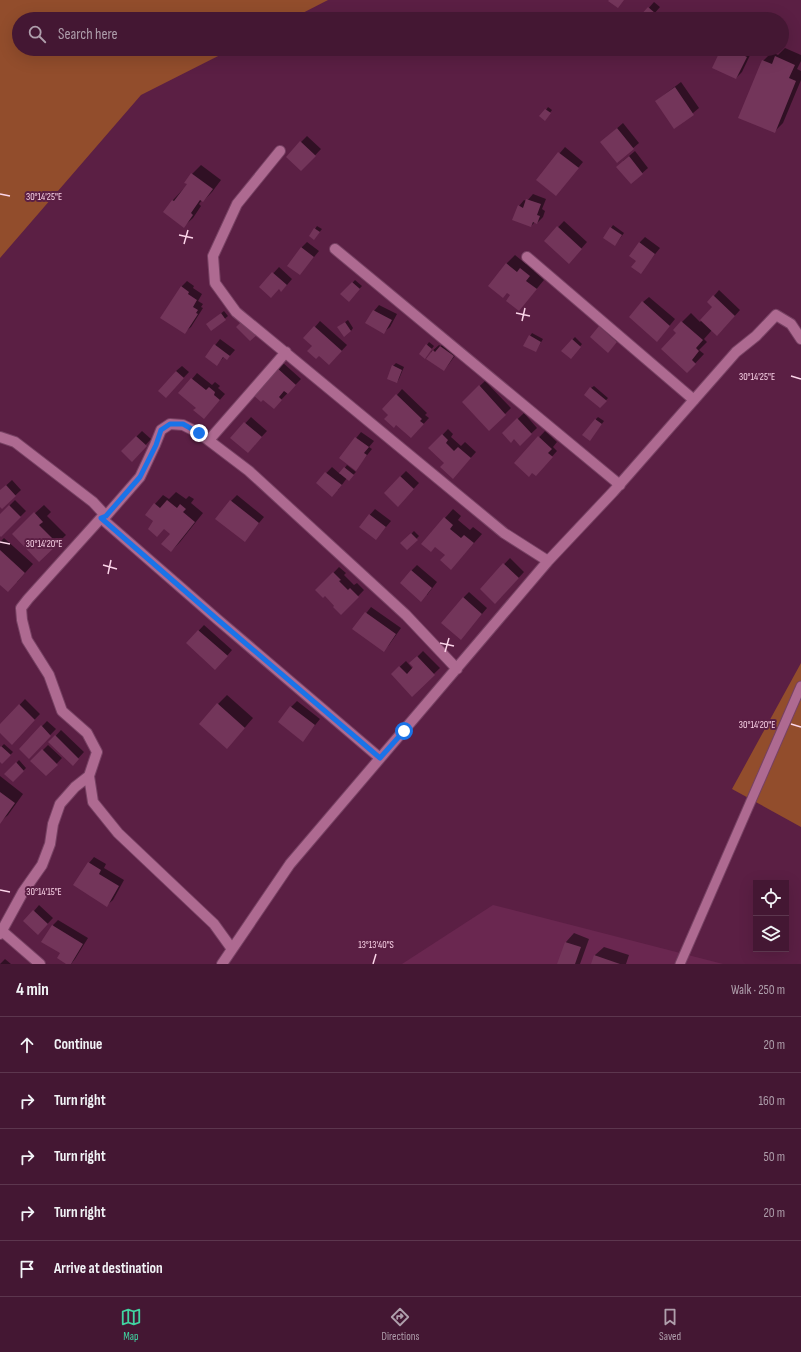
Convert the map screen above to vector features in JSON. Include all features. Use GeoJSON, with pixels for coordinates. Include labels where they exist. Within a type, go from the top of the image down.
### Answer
{"type":"FeatureCollection","features":[{"type":"Feature","properties":{"kind":"street"},"geometry":{"type":"LineString","coordinates":[[280,151],[237,204],[213,256],[214,283],[236,312],[504,533],[548,561]]}},
{"type":"Feature","properties":{"kind":"street"},"geometry":{"type":"LineString","coordinates":[[335,249],[620,485]]}},
{"type":"Feature","properties":{"kind":"street"},"geometry":{"type":"LineString","coordinates":[[527,257],[694,400]]}},
{"type":"Feature","properties":{"kind":"street"},"geometry":{"type":"LineString","coordinates":[[222,964],[290,864],[548,561],[620,485],[736,352],[756,336],[776,315],[791,324],[801,339]]}},
{"type":"Feature","properties":{"kind":"street"},"geometry":{"type":"LineString","coordinates":[[209,440],[286,352]]}},
{"type":"Feature","properties":{"kind":"street"},"geometry":{"type":"LineString","coordinates":[[232,949],[214,924],[118,833],[93,802],[90,776],[97,752],[87,733],[62,711],[48,675],[27,640],[22,620],[21,608],[28,599],[140,477],[156,445],[161,430],[170,424],[183,424],[209,440],[249,471],[406,615],[457,669]]}},
{"type":"Feature","properties":{"kind":"street"},"geometry":{"type":"LineString","coordinates":[[0,437],[15,442],[93,502],[104,517],[223,624],[380,758]]}},
{"type":"Feature","properties":{"kind":"street"},"geometry":{"type":"LineString","coordinates":[[40,964],[1,933],[23,892],[42,865],[50,844],[53,824],[60,804],[75,787],[90,776]]}},
{"type":"Feature","properties":{"kind":"lane"},"geometry":{"type":"LineString","coordinates":[[680,964],[801,686]]}},
{"type":"Feature","properties":{"kind":"shaded area"},"geometry":{"type":"Polygon","coordinates":[[[0,0],[328,0],[305,12],[12,12],[12,56],[218,56],[141,95],[0,258],[0,0]]]}},
{"type":"Feature","properties":{"kind":"shaded area"},"geometry":{"type":"Polygon","coordinates":[[[801,663],[801,827],[732,789],[801,663]]]}},
{"type":"Feature","properties":{"kind":"shaded area"},"geometry":{"type":"Polygon","coordinates":[[[493,905],[723,964],[402,964],[493,905]]]}},
{"type":"Feature","properties":{"kind":"building"},"geometry":{"type":"Polygon","coordinates":[[[624,0],[618,8],[608,1],[624,0]]]}},
{"type":"Feature","properties":{"kind":"building"},"geometry":{"type":"Polygon","coordinates":[[[648,7],[654,12],[643,12],[648,7]]]}},
{"type":"Feature","properties":{"kind":"building"},"geometry":{"type":"Polygon","coordinates":[[[718,56],[747,57],[736,79],[712,68],[718,56]]]}},
{"type":"Feature","properties":{"kind":"building"},"geometry":{"type":"Polygon","coordinates":[[[775,56],[795,65],[789,78],[796,81],[775,133],[738,118],[762,60],[772,64],[775,56]]]}},
{"type":"Feature","properties":{"kind":"building"},"geometry":{"type":"Polygon","coordinates":[[[675,87],[694,115],[674,129],[655,101],[675,87]]]}},
{"type":"Feature","properties":{"kind":"building"},"geometry":{"type":"Polygon","coordinates":[[[545,109],[551,113],[545,121],[539,116],[545,109]]]}},
{"type":"Feature","properties":{"kind":"building"},"geometry":{"type":"Polygon","coordinates":[[[617,128],[634,149],[617,163],[600,142],[617,128]]]}},
{"type":"Feature","properties":{"kind":"building"},"geometry":{"type":"Polygon","coordinates":[[[300,141],[316,156],[301,171],[286,157],[300,141]]]}},
{"type":"Feature","properties":{"kind":"building"},"geometry":{"type":"Polygon","coordinates":[[[558,152],[579,168],[556,196],[536,180],[558,152]]]}},
{"type":"Feature","properties":{"kind":"building"},"geometry":{"type":"Polygon","coordinates":[[[629,156],[643,174],[631,184],[616,167],[629,156]]]}},
{"type":"Feature","properties":{"kind":"building"},"geometry":{"type":"Polygon","coordinates":[[[191,173],[213,189],[203,202],[200,200],[191,213],[193,215],[184,228],[163,212],[187,184],[184,183],[191,173]]]}},
{"type":"Feature","properties":{"kind":"building"},"geometry":{"type":"Polygon","coordinates":[[[526,199],[541,204],[537,215],[540,216],[537,224],[533,222],[531,227],[512,220],[518,205],[523,208],[526,199]]]}},
{"type":"Feature","properties":{"kind":"building"},"geometry":{"type":"Polygon","coordinates":[[[557,226],[582,249],[569,264],[544,241],[557,226]]]}},
{"type":"Feature","properties":{"kind":"building"},"geometry":{"type":"Polygon","coordinates":[[[610,227],[622,235],[615,246],[603,238],[610,227]]]}},
{"type":"Feature","properties":{"kind":"building"},"geometry":{"type":"Polygon","coordinates":[[[314,228],[320,232],[314,240],[309,236],[314,228]]]}},
{"type":"Feature","properties":{"kind":"building"},"geometry":{"type":"Polygon","coordinates":[[[639,242],[655,254],[641,274],[631,267],[636,261],[629,256],[639,242]]]}},
{"type":"Feature","properties":{"kind":"building"},"geometry":{"type":"Polygon","coordinates":[[[301,247],[314,257],[300,275],[287,266],[301,247]]]}},
{"type":"Feature","properties":{"kind":"building"},"geometry":{"type":"Polygon","coordinates":[[[506,263],[517,272],[520,268],[530,276],[526,281],[537,289],[519,311],[506,301],[510,295],[507,293],[503,298],[488,286],[506,263]]]}},
{"type":"Feature","properties":{"kind":"building"},"geometry":{"type":"Polygon","coordinates":[[[272,272],[287,285],[281,292],[279,289],[271,298],[259,287],[272,272]]]}},
{"type":"Feature","properties":{"kind":"building"},"geometry":{"type":"Polygon","coordinates":[[[352,282],[360,289],[349,302],[340,294],[352,282]]]}},
{"type":"Feature","properties":{"kind":"building"},"geometry":{"type":"Polygon","coordinates":[[[181,286],[189,292],[188,294],[197,300],[193,307],[198,310],[196,313],[198,314],[185,334],[160,318],[181,286]]]}},
{"type":"Feature","properties":{"kind":"building"},"geometry":{"type":"Polygon","coordinates":[[[713,295],[735,316],[717,336],[700,320],[712,307],[707,302],[713,295]]]}},
{"type":"Feature","properties":{"kind":"building"},"geometry":{"type":"Polygon","coordinates":[[[642,301],[670,326],[657,342],[629,317],[642,301]]]}},
{"type":"Feature","properties":{"kind":"building"},"geometry":{"type":"Polygon","coordinates":[[[373,310],[392,320],[384,334],[365,323],[373,310]]]}},
{"type":"Feature","properties":{"kind":"building"},"geometry":{"type":"Polygon","coordinates":[[[221,313],[226,320],[211,331],[206,324],[221,313]]]}},
{"type":"Feature","properties":{"kind":"building"},"geometry":{"type":"Polygon","coordinates":[[[242,321],[257,335],[250,341],[236,327],[242,321]]]}},
{"type":"Feature","properties":{"kind":"building"},"geometry":{"type":"Polygon","coordinates":[[[681,321],[703,340],[696,348],[699,351],[692,360],[696,364],[687,373],[661,349],[676,333],[673,330],[681,321]]]}},
{"type":"Feature","properties":{"kind":"building"},"geometry":{"type":"Polygon","coordinates":[[[345,322],[351,331],[344,337],[337,327],[345,322]]]}},
{"type":"Feature","properties":{"kind":"building"},"geometry":{"type":"Polygon","coordinates":[[[314,326],[342,351],[329,365],[319,356],[316,359],[307,351],[312,346],[303,338],[314,326]]]}},
{"type":"Feature","properties":{"kind":"building"},"geometry":{"type":"Polygon","coordinates":[[[599,326],[617,342],[608,353],[590,337],[599,326]]]}},
{"type":"Feature","properties":{"kind":"building"},"geometry":{"type":"Polygon","coordinates":[[[529,335],[541,342],[536,352],[523,346],[529,335]]]}},
{"type":"Feature","properties":{"kind":"building"},"geometry":{"type":"Polygon","coordinates":[[[572,339],[581,347],[571,359],[561,351],[572,339]]]}},
{"type":"Feature","properties":{"kind":"building"},"geometry":{"type":"Polygon","coordinates":[[[214,344],[230,356],[227,360],[223,357],[217,366],[205,357],[214,344]]]}},
{"type":"Feature","properties":{"kind":"building"},"geometry":{"type":"Polygon","coordinates":[[[426,344],[432,349],[425,359],[419,354],[426,344]]]}},
{"type":"Feature","properties":{"kind":"building"},"geometry":{"type":"Polygon","coordinates":[[[440,346],[454,356],[444,371],[426,359],[433,350],[435,352],[440,346]]]}},
{"type":"Feature","properties":{"kind":"building"},"geometry":{"type":"Polygon","coordinates":[[[392,365],[402,370],[397,383],[387,379],[392,365]]]}},
{"type":"Feature","properties":{"kind":"building"},"geometry":{"type":"Polygon","coordinates":[[[276,367],[296,385],[288,394],[284,391],[279,397],[282,400],[274,409],[263,400],[261,402],[252,394],[276,367]]]}},
{"type":"Feature","properties":{"kind":"building"},"geometry":{"type":"Polygon","coordinates":[[[176,371],[184,378],[166,398],[158,391],[176,371]]]}},
{"type":"Feature","properties":{"kind":"building"},"geometry":{"type":"Polygon","coordinates":[[[191,378],[206,390],[209,387],[215,392],[214,395],[220,400],[204,419],[193,410],[196,408],[178,393],[191,378]]]}},
{"type":"Feature","properties":{"kind":"building"},"geometry":{"type":"Polygon","coordinates":[[[479,385],[506,415],[489,431],[462,402],[479,385]]]}},
{"type":"Feature","properties":{"kind":"building"},"geometry":{"type":"Polygon","coordinates":[[[590,387],[607,401],[600,408],[584,395],[590,387]]]}},
{"type":"Feature","properties":{"kind":"building"},"geometry":{"type":"Polygon","coordinates":[[[396,394],[422,419],[420,421],[424,424],[411,438],[396,425],[394,428],[384,419],[388,415],[382,409],[396,394]]]}},
{"type":"Feature","properties":{"kind":"building"},"geometry":{"type":"Polygon","coordinates":[[[517,418],[532,434],[520,446],[514,439],[511,443],[502,433],[517,418]]]}},
{"type":"Feature","properties":{"kind":"building"},"geometry":{"type":"Polygon","coordinates":[[[595,419],[602,424],[590,441],[582,435],[595,419]]]}},
{"type":"Feature","properties":{"kind":"building"},"geometry":{"type":"Polygon","coordinates":[[[244,422],[262,437],[248,453],[230,438],[244,422]]]}},
{"type":"Feature","properties":{"kind":"building"},"geometry":{"type":"Polygon","coordinates":[[[442,434],[448,440],[446,443],[454,451],[458,447],[471,458],[453,479],[440,467],[444,463],[428,448],[442,434]]]}},
{"type":"Feature","properties":{"kind":"building"},"geometry":{"type":"Polygon","coordinates":[[[136,436],[147,446],[132,462],[121,451],[136,436]]]}},
{"type":"Feature","properties":{"kind":"building"},"geometry":{"type":"Polygon","coordinates":[[[538,436],[552,449],[548,453],[553,457],[536,476],[532,473],[529,477],[514,463],[538,436]]]}},
{"type":"Feature","properties":{"kind":"building"},"geometry":{"type":"Polygon","coordinates":[[[355,437],[369,447],[364,453],[367,455],[356,471],[339,458],[355,437]]]}},
{"type":"Feature","properties":{"kind":"building"},"geometry":{"type":"Polygon","coordinates":[[[344,467],[354,475],[349,481],[339,473],[344,467]]]}},
{"type":"Feature","properties":{"kind":"building"},"geometry":{"type":"Polygon","coordinates":[[[325,472],[342,485],[332,497],[316,483],[325,472]]]}},
{"type":"Feature","properties":{"kind":"building"},"geometry":{"type":"Polygon","coordinates":[[[400,476],[414,489],[398,507],[384,493],[400,476]]]}},
{"type":"Feature","properties":{"kind":"building"},"geometry":{"type":"Polygon","coordinates":[[[6,485],[16,496],[2,509],[0,507],[0,490],[6,485]]]}},
{"type":"Feature","properties":{"kind":"building"},"geometry":{"type":"Polygon","coordinates":[[[167,500],[177,508],[180,504],[186,509],[183,512],[195,522],[171,552],[161,544],[170,534],[164,529],[157,537],[148,529],[153,521],[145,515],[154,503],[160,508],[167,500]]]}},
{"type":"Feature","properties":{"kind":"building"},"geometry":{"type":"Polygon","coordinates":[[[230,500],[259,523],[245,542],[215,519],[230,500]]]}},
{"type":"Feature","properties":{"kind":"building"},"geometry":{"type":"Polygon","coordinates":[[[9,505],[21,517],[1,537],[0,514],[9,505]]]}},
{"type":"Feature","properties":{"kind":"building"},"geometry":{"type":"Polygon","coordinates":[[[34,512],[43,522],[39,525],[58,544],[39,562],[12,534],[34,512]]]}},
{"type":"Feature","properties":{"kind":"building"},"geometry":{"type":"Polygon","coordinates":[[[369,514],[386,527],[376,540],[359,527],[369,514]]]}},
{"type":"Feature","properties":{"kind":"building"},"geometry":{"type":"Polygon","coordinates":[[[444,517],[453,525],[450,529],[461,538],[464,535],[474,543],[451,570],[440,560],[445,555],[435,547],[431,552],[421,544],[444,517]]]}},
{"type":"Feature","properties":{"kind":"building"},"geometry":{"type":"Polygon","coordinates":[[[411,533],[418,540],[407,550],[400,543],[411,533]]]}},
{"type":"Feature","properties":{"kind":"building"},"geometry":{"type":"Polygon","coordinates":[[[0,550],[25,573],[8,592],[0,585],[0,550]]]}},
{"type":"Feature","properties":{"kind":"building"},"geometry":{"type":"Polygon","coordinates":[[[503,563],[519,578],[495,604],[480,589],[503,563]]]}},
{"type":"Feature","properties":{"kind":"building"},"geometry":{"type":"Polygon","coordinates":[[[411,570],[432,588],[421,602],[400,583],[411,570]]]}},
{"type":"Feature","properties":{"kind":"building"},"geometry":{"type":"Polygon","coordinates":[[[333,572],[348,590],[350,588],[359,597],[341,615],[325,596],[323,598],[315,590],[333,572]]]}},
{"type":"Feature","properties":{"kind":"building"},"geometry":{"type":"Polygon","coordinates":[[[463,597],[482,614],[461,640],[441,623],[463,597]]]}},
{"type":"Feature","properties":{"kind":"building"},"geometry":{"type":"Polygon","coordinates":[[[365,612],[396,634],[384,652],[352,629],[365,612]]]}},
{"type":"Feature","properties":{"kind":"building"},"geometry":{"type":"Polygon","coordinates":[[[198,630],[228,656],[215,670],[186,643],[198,630]]]}},
{"type":"Feature","properties":{"kind":"building"},"geometry":{"type":"Polygon","coordinates":[[[417,656],[435,675],[412,697],[391,674],[399,666],[407,674],[413,667],[409,663],[417,656]]]}},
{"type":"Feature","properties":{"kind":"building"},"geometry":{"type":"Polygon","coordinates":[[[217,703],[245,728],[227,749],[199,724],[217,703]]]}},
{"type":"Feature","properties":{"kind":"building"},"geometry":{"type":"Polygon","coordinates":[[[19,704],[35,720],[12,745],[0,733],[0,724],[19,704]]]}},
{"type":"Feature","properties":{"kind":"building"},"geometry":{"type":"Polygon","coordinates":[[[290,706],[315,725],[303,742],[278,722],[290,706]]]}},
{"type":"Feature","properties":{"kind":"building"},"geometry":{"type":"Polygon","coordinates":[[[41,725],[51,736],[29,759],[19,749],[41,725]]]}},
{"type":"Feature","properties":{"kind":"building"},"geometry":{"type":"Polygon","coordinates":[[[55,735],[79,759],[73,766],[48,742],[55,735]]]}},
{"type":"Feature","properties":{"kind":"building"},"geometry":{"type":"Polygon","coordinates":[[[1,746],[11,755],[2,764],[0,762],[1,746]]]}},
{"type":"Feature","properties":{"kind":"building"},"geometry":{"type":"Polygon","coordinates":[[[42,749],[58,765],[46,776],[30,761],[42,749]]]}},
{"type":"Feature","properties":{"kind":"building"},"geometry":{"type":"Polygon","coordinates":[[[16,762],[24,771],[13,782],[4,774],[16,762]]]}},
{"type":"Feature","properties":{"kind":"building"},"geometry":{"type":"Polygon","coordinates":[[[0,792],[15,803],[0,824],[0,792]]]}},
{"type":"Feature","properties":{"kind":"building"},"geometry":{"type":"Polygon","coordinates":[[[88,862],[101,870],[99,874],[119,886],[107,907],[73,885],[88,862]]]}},
{"type":"Feature","properties":{"kind":"building"},"geometry":{"type":"Polygon","coordinates":[[[33,910],[48,924],[38,935],[23,921],[33,910]]]}},
{"type":"Feature","properties":{"kind":"building"},"geometry":{"type":"Polygon","coordinates":[[[52,925],[83,944],[71,964],[66,964],[57,958],[60,953],[41,942],[52,925]]]}},
{"type":"Feature","properties":{"kind":"building"},"geometry":{"type":"Polygon","coordinates":[[[565,942],[581,947],[575,964],[557,964],[565,942]]]}},
{"type":"Feature","properties":{"kind":"building"},"geometry":{"type":"Polygon","coordinates":[[[594,955],[620,964],[591,964],[594,955]]]}},
{"type":"Feature","properties":{"kind":"route"},"geometry":{"type":"LineString","coordinates":[[199,433],[183,424],[170,424],[161,430],[156,445],[140,477],[106,516],[101,518],[380,758],[404,731]]}}]}
